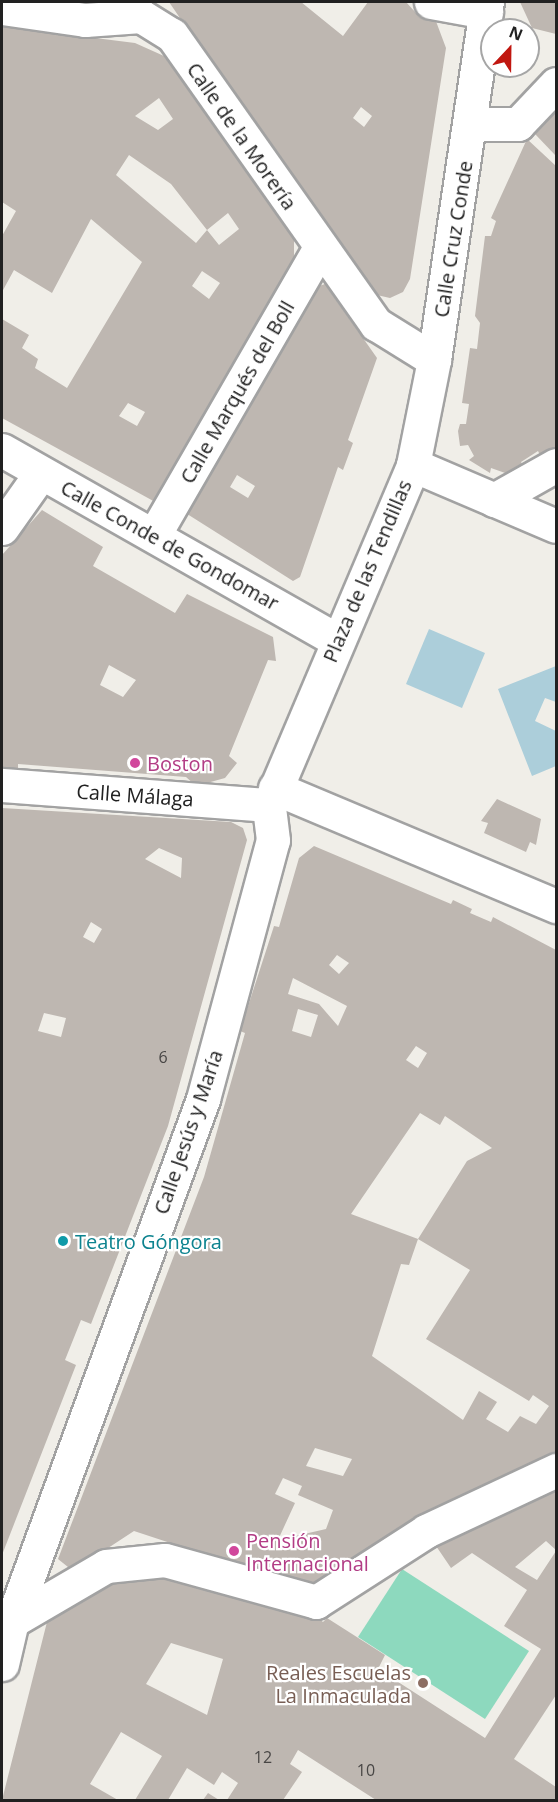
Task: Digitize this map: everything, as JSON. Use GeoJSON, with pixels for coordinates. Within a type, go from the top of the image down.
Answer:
{"type":"FeatureCollection","features":[{"type":"Feature","properties":{"kind":"street","name":"Calle Cruz Conde"},"geometry":{"type":"LineString","coordinates":[[413,465],[435,360],[487,7],[431,2]]}},
{"type":"Feature","properties":{"kind":"street","name":"Calle de la Morería"},"geometry":{"type":"LineString","coordinates":[[2,8],[85,20],[145,9],[172,35],[320,248],[376,324],[435,360]]}},
{"type":"Feature","properties":{"kind":"street"},"geometry":{"type":"LineString","coordinates":[[471,124],[518,124],[556,84]]}},
{"type":"Feature","properties":{"kind":"street","name":"Calle Marqués del Boll"},"geometry":{"type":"LineString","coordinates":[[154,535],[320,248]]}},
{"type":"Feature","properties":{"kind":"street","name":"Calle Conde de Gondomar"},"geometry":{"type":"LineString","coordinates":[[2,450],[338,640]]}},
{"type":"Feature","properties":{"kind":"street","name":"Plaza de las Tendillas"},"geometry":{"type":"LineString","coordinates":[[273,840],[272,796],[413,465],[556,526]]}},
{"type":"Feature","properties":{"kind":"street"},"geometry":{"type":"LineString","coordinates":[[494,500],[556,465]]}},
{"type":"Feature","properties":{"kind":"street"},"geometry":{"type":"LineString","coordinates":[[2,528],[41,473]]}},
{"type":"Feature","properties":{"kind":"street","name":"Calle Málaga"},"geometry":{"type":"LineString","coordinates":[[2,785],[272,796]]}},
{"type":"Feature","properties":{"kind":"street"},"geometry":{"type":"LineString","coordinates":[[272,796],[556,906]]}},
{"type":"Feature","properties":{"kind":"street","name":"Calle Jesús y María"},"geometry":{"type":"LineString","coordinates":[[2,1664],[7,1618],[203,1099],[273,840]]}},
{"type":"Feature","properties":{"kind":"street"},"geometry":{"type":"LineString","coordinates":[[7,1618],[106,1566],[165,1560],[316,1602],[426,1531],[556,1470]]}},
{"type":"Feature","properties":{"kind":"green space"},"geometry":{"type":"Polygon","coordinates":[[[402,1569],[529,1651],[485,1719],[358,1637],[402,1569]]]}},
{"type":"Feature","properties":{"kind":"water"},"geometry":{"type":"Polygon","coordinates":[[[429,629],[485,653],[462,708],[406,684],[429,629]]]}},
{"type":"Feature","properties":{"kind":"water"},"geometry":{"type":"Polygon","coordinates":[[[556,666],[556,702],[545,698],[535,721],[556,731],[556,766],[532,776],[498,689],[556,666]]]}},
{"type":"Feature","properties":{"kind":"building"},"geometry":{"type":"Polygon","coordinates":[[[169,2],[301,2],[343,36],[368,2],[406,2],[416,13],[422,6],[434,16],[446,48],[410,279],[403,292],[390,298],[368,293],[169,2]],[[361,107],[353,118],[364,127],[372,116],[361,107]]]}},
{"type":"Feature","properties":{"kind":"building"},"geometry":{"type":"Polygon","coordinates":[[[520,2],[556,2],[556,34],[540,30],[540,18],[527,18],[520,2]]]}},
{"type":"Feature","properties":{"kind":"building"},"geometry":{"type":"Polygon","coordinates":[[[2,20],[17,23],[16,28],[135,43],[164,56],[294,233],[294,269],[157,503],[2,418],[2,319],[29,335],[22,348],[38,359],[35,368],[67,388],[142,262],[91,219],[52,293],[14,270],[2,292],[2,236],[16,211],[2,202],[2,20]],[[159,98],[135,116],[158,130],[173,119],[159,98]],[[129,155],[116,175],[196,243],[207,230],[171,184],[129,155]],[[228,213],[207,230],[219,245],[239,229],[228,213]],[[202,271],[192,286],[209,299],[220,283],[202,271]],[[128,403],[119,416],[137,426],[145,412],[128,403]]]}},
{"type":"Feature","properties":{"kind":"building"},"geometry":{"type":"Polygon","coordinates":[[[556,108],[556,156],[535,134],[556,108]]]}},
{"type":"Feature","properties":{"kind":"building"},"geometry":{"type":"Polygon","coordinates":[[[527,139],[556,166],[556,447],[541,457],[538,451],[521,462],[524,467],[508,474],[491,468],[490,473],[469,460],[474,456],[468,445],[460,446],[458,431],[460,424],[466,424],[469,404],[462,403],[470,348],[477,349],[480,323],[475,316],[485,236],[491,236],[496,221],[491,218],[527,139]]]}},
{"type":"Feature","properties":{"kind":"building"},"geometry":{"type":"Polygon","coordinates":[[[325,284],[377,358],[348,440],[353,443],[343,470],[338,467],[300,577],[293,581],[184,512],[304,291],[325,284]],[[237,475],[230,487],[248,498],[255,486],[237,475]]]}},
{"type":"Feature","properties":{"kind":"building"},"geometry":{"type":"Polygon","coordinates":[[[42,510],[103,547],[93,566],[175,613],[187,594],[273,637],[276,661],[268,660],[229,756],[237,763],[225,778],[196,786],[186,777],[18,764],[18,771],[2,769],[2,555],[42,510]],[[109,665],[100,685],[123,697],[136,680],[109,665]]]}},
{"type":"Feature","properties":{"kind":"building"},"geometry":{"type":"Polygon","coordinates":[[[497,799],[541,819],[536,845],[530,842],[526,852],[484,833],[488,823],[481,821],[497,799]]]}},
{"type":"Feature","properties":{"kind":"building"},"geometry":{"type":"Polygon","coordinates":[[[2,808],[231,822],[243,828],[247,840],[168,1126],[91,1324],[81,1320],[65,1360],[76,1365],[2,1555],[2,808]],[[159,848],[145,859],[181,878],[182,858],[159,848]],[[91,922],[83,937],[94,943],[102,929],[91,922]],[[44,1013],[38,1031],[61,1037],[66,1018],[44,1013]]]}},
{"type":"Feature","properties":{"kind":"building"},"geometry":{"type":"Polygon","coordinates":[[[314,846],[451,904],[453,900],[472,909],[470,913],[491,922],[493,917],[556,950],[556,1462],[364,1553],[307,1588],[134,1531],[73,1571],[58,1559],[204,1177],[245,1033],[240,1031],[274,926],[279,927],[299,858],[314,846]],[[337,955],[329,965],[339,974],[349,963],[337,955]],[[293,978],[288,994],[319,1004],[338,1026],[347,1006],[293,978]],[[298,1009],[292,1031],[311,1037],[318,1015],[298,1009]],[[416,1046],[406,1060],[418,1068],[427,1053],[416,1046]],[[420,1113],[351,1214],[418,1239],[467,1161],[492,1148],[445,1116],[440,1125],[420,1113]],[[418,1239],[409,1265],[401,1264],[372,1356],[463,1420],[479,1391],[497,1402],[486,1419],[508,1432],[520,1416],[536,1424],[549,1406],[533,1395],[529,1401],[426,1339],[470,1270],[418,1239]],[[315,1448],[306,1466],[343,1476],[352,1459],[315,1448]],[[283,1478],[275,1494],[295,1503],[278,1540],[326,1529],[333,1510],[298,1495],[302,1486],[283,1478]]]}},
{"type":"Feature","properties":{"kind":"building"},"geometry":{"type":"Polygon","coordinates":[[[556,1474],[556,1550],[546,1541],[515,1567],[537,1580],[556,1551],[556,1695],[514,1759],[556,1787],[556,1800],[376,1800],[298,1750],[290,1764],[302,1772],[283,1800],[227,1800],[238,1783],[222,1772],[214,1785],[187,1768],[168,1800],[135,1800],[162,1756],[121,1732],[90,1784],[118,1800],[2,1800],[48,1618],[109,1577],[160,1573],[308,1610],[323,1622],[327,1618],[385,1655],[378,1669],[485,1738],[541,1649],[504,1626],[527,1590],[472,1553],[451,1568],[434,1543],[556,1474]],[[171,1643],[146,1684],[207,1715],[223,1659],[171,1643]]]}},
{"type":"Feature","properties":{"kind":"building"},"geometry":{"type":"Polygon","coordinates":[[[208,1793],[219,1800],[203,1800],[208,1793]]]}},
{"type":"Feature","properties":{"kind":"place","name":"Boston"},"geometry":{"type":"Point","coordinates":[135,763]}},
{"type":"Feature","properties":{"kind":"place","name":"Teatro Góngora"},"geometry":{"type":"Point","coordinates":[63,1241]}},
{"type":"Feature","properties":{"kind":"place","name":"Pensión Internacional"},"geometry":{"type":"Point","coordinates":[234,1551]}},
{"type":"Feature","properties":{"kind":"place","name":"Reales Escuelas La Inmaculada"},"geometry":{"type":"Point","coordinates":[423,1683]}}]}
